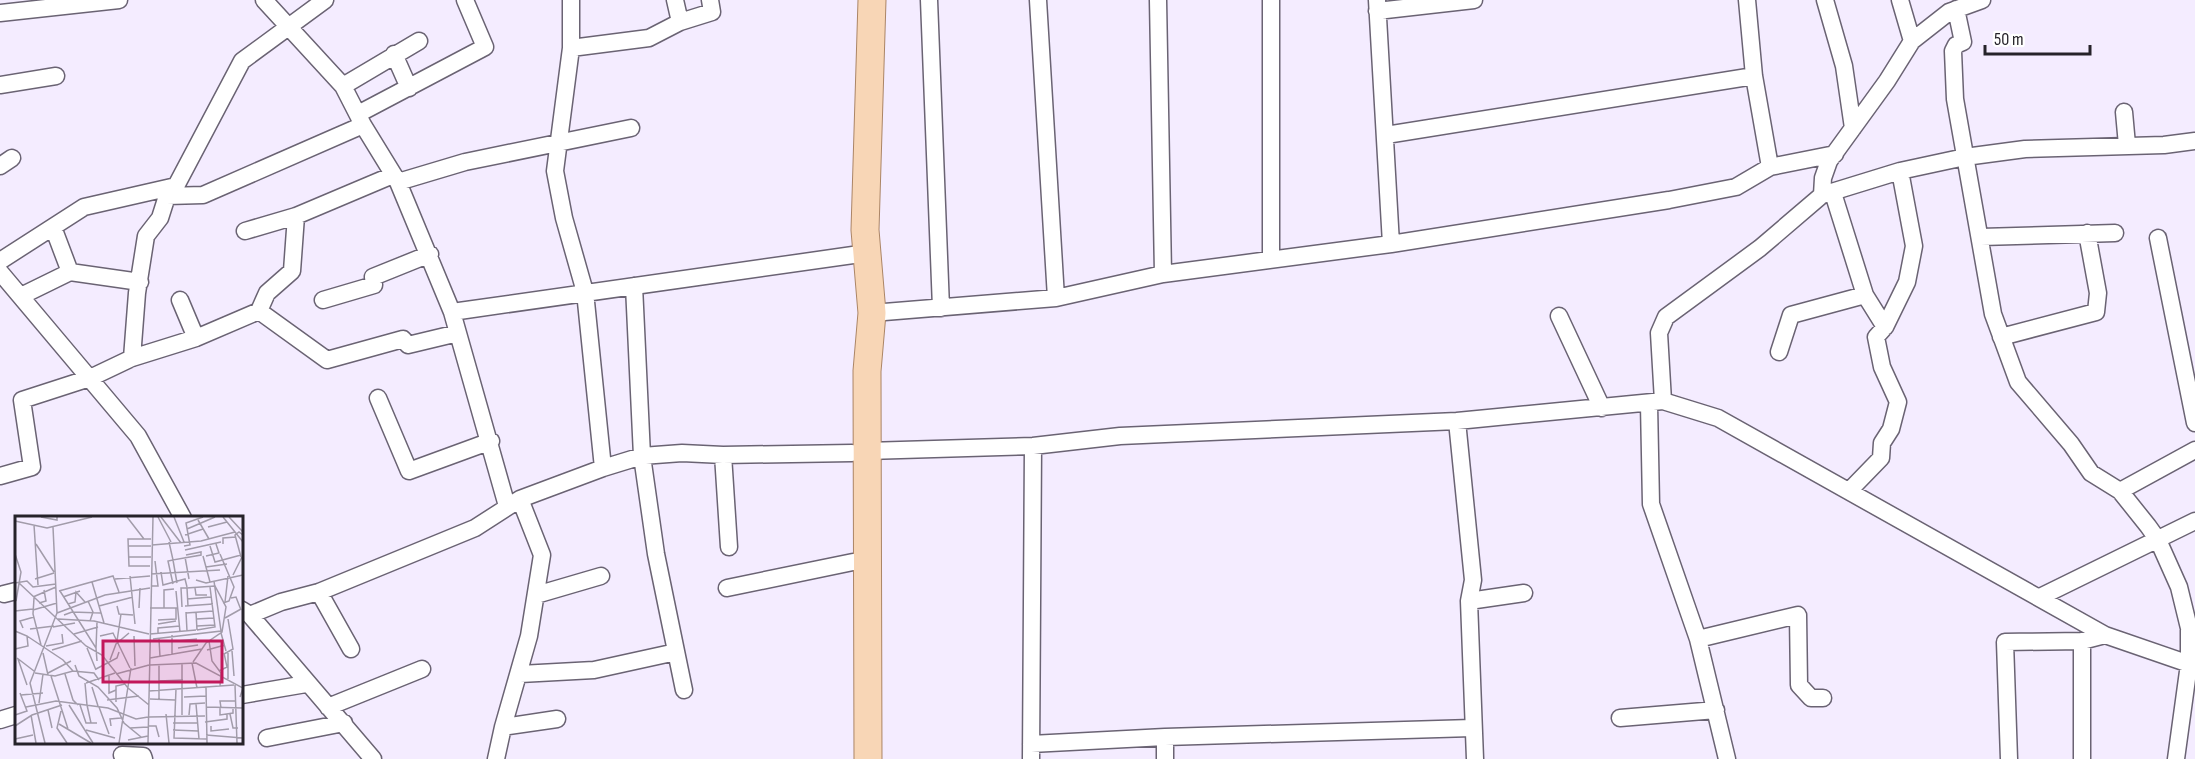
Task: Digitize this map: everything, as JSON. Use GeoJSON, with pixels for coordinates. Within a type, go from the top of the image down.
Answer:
{"type":"FeatureCollection","features":[{"type":"Feature","properties":{"kind":"main road"},"geometry":{"type":"LineString","coordinates":[[856,0],[853,255],[868,759]]}},
{"type":"Feature","properties":{"kind":"main road"},"geometry":{"type":"LineString","coordinates":[[856,759],[853,562],[872,313],[865,230],[872,0]]}},
{"type":"Feature","properties":{"kind":"street"},"geometry":{"type":"LineString","coordinates":[[0,13],[119,0]]}},
{"type":"Feature","properties":{"kind":"street"},"geometry":{"type":"LineString","coordinates":[[132,358],[146,236],[160,218],[171,191],[242,62],[325,0]]}},
{"type":"Feature","properties":{"kind":"street"},"geometry":{"type":"LineString","coordinates":[[0,261],[84,207],[171,191],[203,195],[360,120],[409,88],[485,47],[465,0]]}},
{"type":"Feature","properties":{"kind":"street"},"geometry":{"type":"LineString","coordinates":[[571,0],[571,48],[555,171],[564,218],[585,292],[603,468]]}},
{"type":"Feature","properties":{"kind":"street"},"geometry":{"type":"LineString","coordinates":[[675,0],[681,22]]}},
{"type":"Feature","properties":{"kind":"street"},"geometry":{"type":"LineString","coordinates":[[571,48],[649,38],[681,22],[712,12],[710,0]]}},
{"type":"Feature","properties":{"kind":"street"},"geometry":{"type":"LineString","coordinates":[[929,0],[941,308]]}},
{"type":"Feature","properties":{"kind":"street"},"geometry":{"type":"LineString","coordinates":[[1038,0],[1056,298]]}},
{"type":"Feature","properties":{"kind":"street"},"geometry":{"type":"LineString","coordinates":[[1158,0],[1163,274]]}},
{"type":"Feature","properties":{"kind":"street"},"geometry":{"type":"LineString","coordinates":[[1271,0],[1271,259]]}},
{"type":"Feature","properties":{"kind":"street"},"geometry":{"type":"LineString","coordinates":[[1391,244],[1377,5],[1474,0]]}},
{"type":"Feature","properties":{"kind":"street"},"geometry":{"type":"LineString","coordinates":[[1747,0],[1754,76],[1770,167]]}},
{"type":"Feature","properties":{"kind":"street"},"geometry":{"type":"LineString","coordinates":[[1825,0],[1844,66],[1853,128]]}},
{"type":"Feature","properties":{"kind":"street"},"geometry":{"type":"LineString","coordinates":[[1900,0],[1912,41]]}},
{"type":"Feature","properties":{"kind":"street"},"geometry":{"type":"LineString","coordinates":[[1886,327],[1865,295],[1822,177],[1835,154],[1912,41],[1924,28],[1956,9],[1982,0]]}},
{"type":"Feature","properties":{"kind":"street"},"geometry":{"type":"LineString","coordinates":[[266,1],[286,27],[343,86],[360,120],[396,178],[430,254],[452,312],[490,441],[513,503],[542,555],[520,674],[503,727],[496,759]]}},
{"type":"Feature","properties":{"kind":"street"},"geometry":{"type":"LineString","coordinates":[[1956,9],[1963,42],[1956,45],[1953,51],[1954,99],[1981,237],[1993,314],[2001,338],[2018,382],[2072,444],[2091,473],[2120,491],[2158,540],[2179,587],[2189,628],[2192,665],[2176,759]]}},
{"type":"Feature","properties":{"kind":"street"},"geometry":{"type":"LineString","coordinates":[[343,86],[419,41]]}},
{"type":"Feature","properties":{"kind":"street"},"geometry":{"type":"LineString","coordinates":[[394,54],[409,88]]}},
{"type":"Feature","properties":{"kind":"street"},"geometry":{"type":"LineString","coordinates":[[0,86],[57,76]]}},
{"type":"Feature","properties":{"kind":"street"},"geometry":{"type":"LineString","coordinates":[[1386,135],[1754,76]]}},
{"type":"Feature","properties":{"kind":"street"},"geometry":{"type":"LineString","coordinates":[[2124,112],[2127,145]]}},
{"type":"Feature","properties":{"kind":"street"},"geometry":{"type":"LineString","coordinates":[[245,231],[296,216],[396,178],[559,141],[631,128]]}},
{"type":"Feature","properties":{"kind":"street"},"geometry":{"type":"LineString","coordinates":[[1727,759],[1698,639],[1651,504],[1659,333],[1666,317],[1760,248],[1828,194],[1900,171],[1965,157],[2025,149],[2164,145],[2195,141]]}},
{"type":"Feature","properties":{"kind":"street"},"geometry":{"type":"LineString","coordinates":[[872,313],[1056,298],[1163,274],[1391,244],[1714,191],[1736,187],[1770,167],[1835,154]]}},
{"type":"Feature","properties":{"kind":"street"},"geometry":{"type":"LineString","coordinates":[[1849,491],[1881,458],[1882,443],[1891,429],[1898,402],[1882,368],[1876,337],[1886,327],[1907,282],[1914,246],[1900,171]]}},
{"type":"Feature","properties":{"kind":"street"},"geometry":{"type":"LineString","coordinates":[[0,476],[32,467],[22,400],[90,378],[132,358],[196,338],[259,311],[267,293],[292,271],[296,216]]}},
{"type":"Feature","properties":{"kind":"street"},"geometry":{"type":"LineString","coordinates":[[53,227],[70,272]]}},
{"type":"Feature","properties":{"kind":"street"},"geometry":{"type":"LineString","coordinates":[[2001,338],[2096,312],[2098,293],[2087,233]]}},
{"type":"Feature","properties":{"kind":"street"},"geometry":{"type":"LineString","coordinates":[[1981,237],[2115,233]]}},
{"type":"Feature","properties":{"kind":"street"},"geometry":{"type":"LineString","coordinates":[[2158,238],[2195,423]]}},
{"type":"Feature","properties":{"kind":"street"},"geometry":{"type":"LineString","coordinates":[[323,300],[374,285],[373,277],[430,254]]}},
{"type":"Feature","properties":{"kind":"street"},"geometry":{"type":"LineString","coordinates":[[452,312],[853,255]]}},
{"type":"Feature","properties":{"kind":"street"},"geometry":{"type":"LineString","coordinates":[[0,272],[138,436],[182,516]]}},
{"type":"Feature","properties":{"kind":"street"},"geometry":{"type":"LineString","coordinates":[[21,296],[70,272],[140,282]]}},
{"type":"Feature","properties":{"kind":"street"},"geometry":{"type":"LineString","coordinates":[[634,286],[642,456],[656,554],[684,690]]}},
{"type":"Feature","properties":{"kind":"street"},"geometry":{"type":"LineString","coordinates":[[1779,352],[1791,315],[1865,295]]}},
{"type":"Feature","properties":{"kind":"street"},"geometry":{"type":"LineString","coordinates":[[180,300],[196,338]]}},
{"type":"Feature","properties":{"kind":"street"},"geometry":{"type":"LineString","coordinates":[[259,311],[327,360],[403,339],[408,345],[458,333]]}},
{"type":"Feature","properties":{"kind":"street"},"geometry":{"type":"LineString","coordinates":[[1559,316],[1602,408]]}},
{"type":"Feature","properties":{"kind":"street"},"geometry":{"type":"LineString","coordinates":[[378,398],[409,471],[490,441]]}},
{"type":"Feature","properties":{"kind":"street"},"geometry":{"type":"LineString","coordinates":[[373,759],[246,613],[319,592],[475,528],[513,503],[603,468],[642,456],[682,453],[723,455],[1033,446],[1120,436],[1457,422],[1656,403],[1718,418],[2105,635],[2192,665]]}},
{"type":"Feature","properties":{"kind":"street"},"geometry":{"type":"LineString","coordinates":[[1457,422],[1473,580],[1469,601],[1472,728],[1475,759]]}},
{"type":"Feature","properties":{"kind":"street"},"geometry":{"type":"LineString","coordinates":[[1033,446],[1031,752],[1164,737],[1472,728]]}},
{"type":"Feature","properties":{"kind":"street"},"geometry":{"type":"LineString","coordinates":[[2120,491],[2195,450]]}},
{"type":"Feature","properties":{"kind":"street"},"geometry":{"type":"LineString","coordinates":[[723,455],[729,547]]}},
{"type":"Feature","properties":{"kind":"street"},"geometry":{"type":"LineString","coordinates":[[2040,597],[2195,521]]}},
{"type":"Feature","properties":{"kind":"street"},"geometry":{"type":"LineString","coordinates":[[728,588],[853,562]]}},
{"type":"Feature","properties":{"kind":"street"},"geometry":{"type":"LineString","coordinates":[[536,595],[601,576]]}},
{"type":"Feature","properties":{"kind":"street"},"geometry":{"type":"LineString","coordinates":[[319,592],[351,649]]}},
{"type":"Feature","properties":{"kind":"street"},"geometry":{"type":"LineString","coordinates":[[1469,601],[1524,593]]}},
{"type":"Feature","properties":{"kind":"street"},"geometry":{"type":"LineString","coordinates":[[1698,639],[1798,615],[1799,685],[1811,698],[1823,698]]}},
{"type":"Feature","properties":{"kind":"street"},"geometry":{"type":"LineString","coordinates":[[2009,759],[2005,642],[2082,641],[2105,635]]}},
{"type":"Feature","properties":{"kind":"street"},"geometry":{"type":"LineString","coordinates":[[2082,641],[2082,759]]}},
{"type":"Feature","properties":{"kind":"street"},"geometry":{"type":"LineString","coordinates":[[520,674],[594,670],[676,652]]}},
{"type":"Feature","properties":{"kind":"street"},"geometry":{"type":"LineString","coordinates":[[328,706],[422,669]]}},
{"type":"Feature","properties":{"kind":"street"},"geometry":{"type":"LineString","coordinates":[[243,695],[306,684]]}},
{"type":"Feature","properties":{"kind":"street"},"geometry":{"type":"LineString","coordinates":[[1620,718],[1716,710]]}},
{"type":"Feature","properties":{"kind":"street"},"geometry":{"type":"LineString","coordinates":[[0,720],[15,715]]}},
{"type":"Feature","properties":{"kind":"street"},"geometry":{"type":"LineString","coordinates":[[503,727],[557,719]]}},
{"type":"Feature","properties":{"kind":"street"},"geometry":{"type":"LineString","coordinates":[[267,738],[344,723]]}},
{"type":"Feature","properties":{"kind":"street"},"geometry":{"type":"LineString","coordinates":[[1164,737],[1165,759]]}},
{"type":"Feature","properties":{"kind":"street"},"geometry":{"type":"LineString","coordinates":[[122,752],[143,756],[144,759]]}}]}
